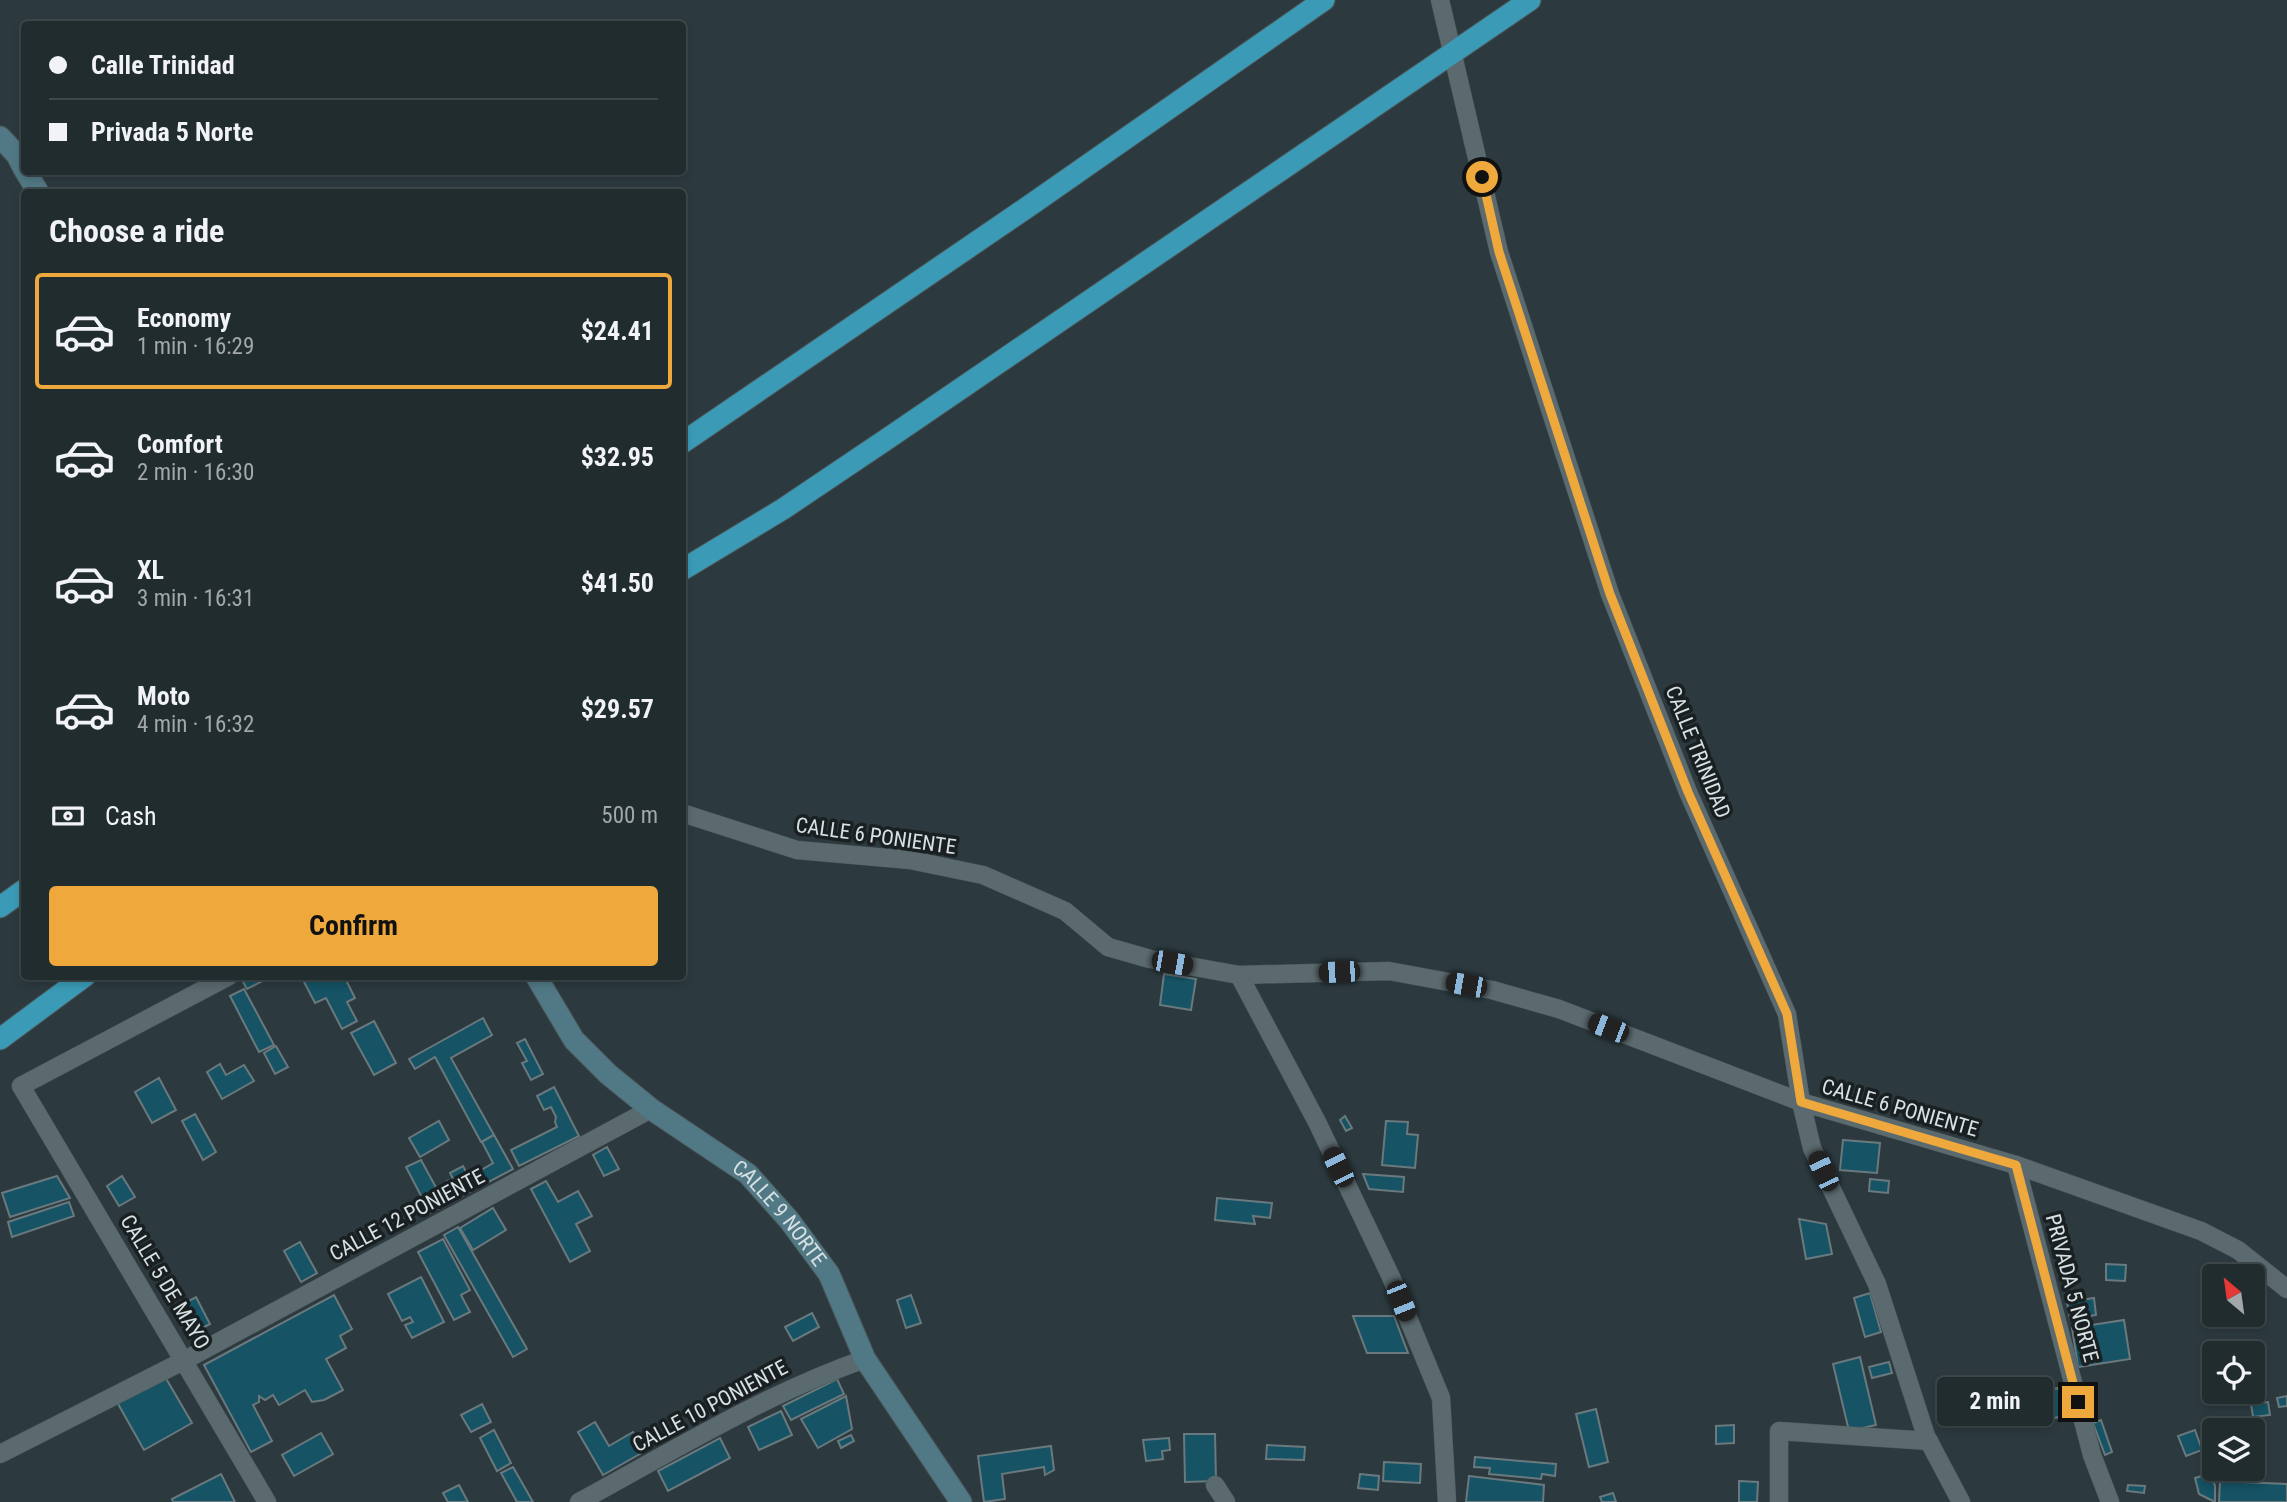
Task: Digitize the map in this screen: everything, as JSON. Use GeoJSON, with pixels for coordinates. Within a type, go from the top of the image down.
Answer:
{"type":"FeatureCollection","features":[{"type":"Feature","properties":{"kind":"highway"},"geometry":{"type":"LineString","coordinates":[[686,440],[1021,212],[1324,0]]}},
{"type":"Feature","properties":{"kind":"highway"},"geometry":{"type":"LineString","coordinates":[[686,568],[783,509],[1530,0]]}},
{"type":"Feature","properties":{"kind":"highway"},"geometry":{"type":"LineString","coordinates":[[0,907],[21,892]]}},
{"type":"Feature","properties":{"kind":"highway"},"geometry":{"type":"LineString","coordinates":[[0,1039],[80,980]]}},
{"type":"Feature","properties":{"kind":"street","name":"CALLE TRINIDAD"},"geometry":{"type":"LineString","coordinates":[[1440,0],[1499,252],[1606,581],[1688,792],[1787,1014],[1801,1102],[1812,1148],[1877,1284],[1929,1441],[1961,1502]]}},
{"type":"Feature","properties":{"kind":"street"},"geometry":{"type":"LineString","coordinates":[[0,137],[21,162]]}},
{"type":"Feature","properties":{"kind":"street","name":"CALLE 6 PONIENTE"},"geometry":{"type":"LineString","coordinates":[[686,814],[797,850],[910,860],[983,874],[1065,911],[1108,947],[1150,959],[1239,975],[1390,971],[1492,990],[1559,1009],[1801,1102],[2016,1165],[2201,1231],[2238,1250],[2287,1289]]}},
{"type":"Feature","properties":{"kind":"street"},"geometry":{"type":"LineString","coordinates":[[1239,975],[1317,1122],[1391,1277],[1441,1398],[1447,1502]]}},
{"type":"Feature","properties":{"kind":"street","name":"CALLE 5 DE MAYO"},"geometry":{"type":"LineString","coordinates":[[221,980],[22,1086],[267,1502]]}},
{"type":"Feature","properties":{"kind":"street","name":"CALLE 9 NORTE"},"geometry":{"type":"LineString","coordinates":[[538,980],[574,1040],[608,1074],[651,1109],[748,1174],[789,1220],[829,1274],[866,1359],[961,1502]]}},
{"type":"Feature","properties":{"kind":"street","name":"CALLE 12 PONIENTE"},"geometry":{"type":"LineString","coordinates":[[0,1454],[185,1360],[651,1109]]}},
{"type":"Feature","properties":{"kind":"street","name":"PRIVADA 5 NORTE"},"geometry":{"type":"LineString","coordinates":[[2016,1165],[2092,1455],[2110,1502]]}},
{"type":"Feature","properties":{"kind":"street","name":"CALLE 10 PONIENTE"},"geometry":{"type":"LineString","coordinates":[[579,1502],[753,1407],[825,1373],[866,1359]]}},
{"type":"Feature","properties":{"kind":"street"},"geometry":{"type":"LineString","coordinates":[[1779,1502],[1779,1431],[1929,1441]]}},
{"type":"Feature","properties":{"kind":"street"},"geometry":{"type":"LineString","coordinates":[[1215,1485],[1226,1502]]}},
{"type":"Feature","properties":{"kind":"building"},"geometry":{"type":"Polygon","coordinates":[[[1164,974],[1196,979],[1191,1010],[1160,1005],[1164,974]]]}},
{"type":"Feature","properties":{"kind":"building"},"geometry":{"type":"Polygon","coordinates":[[[242,980],[264,980],[247,989],[242,980]]]}},
{"type":"Feature","properties":{"kind":"building"},"geometry":{"type":"Polygon","coordinates":[[[303,980],[346,980],[355,998],[347,1002],[357,1021],[342,1029],[326,998],[315,1003],[303,980]]]}},
{"type":"Feature","properties":{"kind":"building"},"geometry":{"type":"Polygon","coordinates":[[[244,989],[274,1045],[259,1052],[230,996],[244,989]]]}},
{"type":"Feature","properties":{"kind":"building"},"geometry":{"type":"Polygon","coordinates":[[[483,1018],[492,1035],[451,1058],[494,1135],[481,1142],[435,1057],[415,1069],[409,1059],[483,1018]]]}},
{"type":"Feature","properties":{"kind":"building"},"geometry":{"type":"Polygon","coordinates":[[[374,1021],[396,1063],[374,1075],[351,1033],[374,1021]]]}},
{"type":"Feature","properties":{"kind":"building"},"geometry":{"type":"Polygon","coordinates":[[[525,1039],[543,1074],[531,1080],[522,1063],[527,1061],[517,1043],[525,1039]]]}},
{"type":"Feature","properties":{"kind":"building"},"geometry":{"type":"Polygon","coordinates":[[[276,1046],[288,1067],[275,1074],[264,1053],[276,1046]]]}},
{"type":"Feature","properties":{"kind":"building"},"geometry":{"type":"Polygon","coordinates":[[[220,1064],[226,1075],[244,1065],[254,1081],[222,1099],[207,1072],[220,1064]]]}},
{"type":"Feature","properties":{"kind":"building"},"geometry":{"type":"Polygon","coordinates":[[[159,1078],[176,1110],[152,1123],[135,1092],[159,1078]]]}},
{"type":"Feature","properties":{"kind":"building"},"geometry":{"type":"Polygon","coordinates":[[[554,1087],[579,1136],[519,1166],[511,1150],[557,1127],[551,1107],[544,1110],[537,1096],[554,1087]]]}},
{"type":"Feature","properties":{"kind":"building"},"geometry":{"type":"Polygon","coordinates":[[[195,1114],[216,1152],[203,1160],[182,1121],[195,1114]]]}},
{"type":"Feature","properties":{"kind":"building"},"geometry":{"type":"Polygon","coordinates":[[[1345,1116],[1352,1128],[1346,1131],[1340,1120],[1345,1116]]]}},
{"type":"Feature","properties":{"kind":"building"},"geometry":{"type":"Polygon","coordinates":[[[439,1121],[449,1140],[420,1157],[409,1138],[439,1121]]]}},
{"type":"Feature","properties":{"kind":"building"},"geometry":{"type":"Polygon","coordinates":[[[1386,1121],[1408,1122],[1407,1134],[1418,1135],[1415,1168],[1382,1165],[1386,1121]]]}},
{"type":"Feature","properties":{"kind":"building"},"geometry":{"type":"Polygon","coordinates":[[[494,1135],[513,1169],[483,1185],[476,1173],[493,1163],[482,1142],[494,1135]]]}},
{"type":"Feature","properties":{"kind":"building"},"geometry":{"type":"Polygon","coordinates":[[[1843,1140],[1880,1143],[1877,1173],[1840,1170],[1843,1140]]]}},
{"type":"Feature","properties":{"kind":"building"},"geometry":{"type":"Polygon","coordinates":[[[607,1147],[619,1169],[604,1176],[593,1155],[607,1147]]]}},
{"type":"Feature","properties":{"kind":"building"},"geometry":{"type":"Polygon","coordinates":[[[421,1160],[439,1193],[450,1187],[447,1181],[453,1179],[450,1173],[463,1166],[475,1189],[430,1213],[406,1167],[421,1160]]]}},
{"type":"Feature","properties":{"kind":"building"},"geometry":{"type":"Polygon","coordinates":[[[1363,1174],[1404,1177],[1403,1192],[1369,1189],[1363,1174]]]}},
{"type":"Feature","properties":{"kind":"building"},"geometry":{"type":"Polygon","coordinates":[[[57,1176],[70,1198],[10,1217],[2,1193],[57,1176]]]}},
{"type":"Feature","properties":{"kind":"building"},"geometry":{"type":"Polygon","coordinates":[[[122,1176],[135,1197],[119,1206],[107,1186],[122,1176]]]}},
{"type":"Feature","properties":{"kind":"building"},"geometry":{"type":"Polygon","coordinates":[[[1870,1179],[1889,1181],[1888,1193],[1869,1191],[1870,1179]]]}},
{"type":"Feature","properties":{"kind":"building"},"geometry":{"type":"Polygon","coordinates":[[[546,1181],[558,1202],[578,1191],[592,1216],[576,1224],[590,1251],[570,1262],[531,1189],[546,1181]]]}},
{"type":"Feature","properties":{"kind":"building"},"geometry":{"type":"Polygon","coordinates":[[[1217,1198],[1272,1203],[1270,1218],[1253,1216],[1255,1224],[1215,1220],[1217,1198]]]}},
{"type":"Feature","properties":{"kind":"building"},"geometry":{"type":"Polygon","coordinates":[[[69,1202],[74,1216],[12,1237],[8,1222],[69,1202]]]}},
{"type":"Feature","properties":{"kind":"building"},"geometry":{"type":"Polygon","coordinates":[[[493,1208],[506,1230],[473,1250],[460,1228],[493,1208]]]}},
{"type":"Feature","properties":{"kind":"building"},"geometry":{"type":"Polygon","coordinates":[[[1799,1219],[1826,1224],[1832,1254],[1806,1259],[1799,1219]]]}},
{"type":"Feature","properties":{"kind":"building"},"geometry":{"type":"Polygon","coordinates":[[[458,1227],[527,1349],[513,1357],[444,1235],[458,1227]]]}},
{"type":"Feature","properties":{"kind":"building"},"geometry":{"type":"Polygon","coordinates":[[[443,1239],[470,1290],[461,1295],[470,1312],[454,1320],[418,1252],[443,1239]]]}},
{"type":"Feature","properties":{"kind":"building"},"geometry":{"type":"Polygon","coordinates":[[[300,1242],[317,1273],[301,1282],[284,1251],[300,1242]]]}},
{"type":"Feature","properties":{"kind":"building"},"geometry":{"type":"Polygon","coordinates":[[[2106,1264],[2126,1265],[2125,1281],[2106,1280],[2106,1264]]]}},
{"type":"Feature","properties":{"kind":"building"},"geometry":{"type":"Polygon","coordinates":[[[421,1277],[444,1322],[412,1338],[405,1325],[413,1322],[410,1317],[402,1321],[388,1294],[421,1277]]]}},
{"type":"Feature","properties":{"kind":"building"},"geometry":{"type":"Polygon","coordinates":[[[1870,1293],[1881,1332],[1865,1337],[1854,1298],[1870,1293]]]}},
{"type":"Feature","properties":{"kind":"building"},"geometry":{"type":"Polygon","coordinates":[[[334,1295],[352,1329],[340,1336],[346,1348],[326,1359],[343,1390],[324,1400],[312,1402],[305,1390],[279,1405],[273,1395],[265,1400],[259,1396],[259,1402],[253,1405],[272,1441],[251,1452],[204,1365],[334,1295]]]}},
{"type":"Feature","properties":{"kind":"building"},"geometry":{"type":"Polygon","coordinates":[[[911,1295],[921,1323],[906,1328],[897,1300],[911,1295]]]}},
{"type":"Feature","properties":{"kind":"building"},"geometry":{"type":"Polygon","coordinates":[[[196,1297],[210,1324],[190,1335],[176,1308],[196,1297]]]}},
{"type":"Feature","properties":{"kind":"building"},"geometry":{"type":"Polygon","coordinates":[[[2094,1298],[2096,1315],[2070,1319],[2067,1302],[2094,1298]]]}},
{"type":"Feature","properties":{"kind":"building"},"geometry":{"type":"Polygon","coordinates":[[[812,1313],[819,1327],[793,1341],[785,1327],[812,1313]]]}},
{"type":"Feature","properties":{"kind":"building"},"geometry":{"type":"Polygon","coordinates":[[[1353,1316],[1394,1316],[1408,1353],[1367,1353],[1353,1316]]]}},
{"type":"Feature","properties":{"kind":"building"},"geometry":{"type":"Polygon","coordinates":[[[2124,1320],[2130,1359],[2078,1367],[2072,1328],[2124,1320]]]}},
{"type":"Feature","properties":{"kind":"building"},"geometry":{"type":"Polygon","coordinates":[[[1860,1357],[1876,1425],[1849,1431],[1833,1364],[1860,1357]]]}},
{"type":"Feature","properties":{"kind":"building"},"geometry":{"type":"Polygon","coordinates":[[[1889,1362],[1892,1373],[1872,1378],[1869,1367],[1889,1362]]]}},
{"type":"Feature","properties":{"kind":"building"},"geometry":{"type":"Polygon","coordinates":[[[164,1375],[192,1423],[144,1450],[117,1402],[164,1375]]]}},
{"type":"Feature","properties":{"kind":"building"},"geometry":{"type":"Polygon","coordinates":[[[837,1379],[844,1394],[791,1420],[783,1406],[837,1379]]]}},
{"type":"Feature","properties":{"kind":"building"},"geometry":{"type":"Polygon","coordinates":[[[2058,1388],[2066,1415],[2032,1424],[2025,1397],[2058,1388]]]}},
{"type":"Feature","properties":{"kind":"building"},"geometry":{"type":"Polygon","coordinates":[[[846,1396],[852,1429],[818,1448],[801,1419],[846,1396]]]}},
{"type":"Feature","properties":{"kind":"building"},"geometry":{"type":"Polygon","coordinates":[[[2287,1396],[2287,1406],[2279,1407],[2277,1398],[2287,1396]]]}},
{"type":"Feature","properties":{"kind":"building"},"geometry":{"type":"Polygon","coordinates":[[[2268,1402],[2270,1415],[2253,1417],[2251,1404],[2268,1402]]]}},
{"type":"Feature","properties":{"kind":"building"},"geometry":{"type":"Polygon","coordinates":[[[482,1404],[491,1422],[471,1432],[461,1415],[482,1404]]]}},
{"type":"Feature","properties":{"kind":"building"},"geometry":{"type":"Polygon","coordinates":[[[1596,1409],[1608,1462],[1589,1467],[1576,1414],[1596,1409]]]}},
{"type":"Feature","properties":{"kind":"building"},"geometry":{"type":"Polygon","coordinates":[[[781,1411],[792,1435],[759,1450],[748,1427],[781,1411]]]}},
{"type":"Feature","properties":{"kind":"building"},"geometry":{"type":"Polygon","coordinates":[[[2101,1420],[2112,1452],[2105,1455],[2093,1423],[2101,1420]]]}},
{"type":"Feature","properties":{"kind":"building"},"geometry":{"type":"Polygon","coordinates":[[[595,1422],[609,1446],[633,1432],[645,1451],[603,1475],[578,1432],[595,1422]]]}},
{"type":"Feature","properties":{"kind":"building"},"geometry":{"type":"Polygon","coordinates":[[[1734,1425],[1734,1443],[1716,1444],[1716,1426],[1734,1425]]]}},
{"type":"Feature","properties":{"kind":"building"},"geometry":{"type":"Polygon","coordinates":[[[494,1430],[511,1463],[497,1471],[480,1438],[494,1430]]]}},
{"type":"Feature","properties":{"kind":"building"},"geometry":{"type":"Polygon","coordinates":[[[2195,1430],[2202,1450],[2186,1456],[2178,1436],[2195,1430]]]}},
{"type":"Feature","properties":{"kind":"building"},"geometry":{"type":"Polygon","coordinates":[[[321,1433],[333,1454],[294,1476],[282,1455],[321,1433]]]}},
{"type":"Feature","properties":{"kind":"building"},"geometry":{"type":"Polygon","coordinates":[[[1184,1434],[1215,1434],[1216,1481],[1185,1482],[1184,1434]]]}},
{"type":"Feature","properties":{"kind":"building"},"geometry":{"type":"Polygon","coordinates":[[[851,1435],[854,1441],[841,1448],[838,1441],[851,1435]]]}},
{"type":"Feature","properties":{"kind":"building"},"geometry":{"type":"Polygon","coordinates":[[[720,1438],[730,1458],[668,1491],[658,1471],[720,1438]]]}},
{"type":"Feature","properties":{"kind":"building"},"geometry":{"type":"Polygon","coordinates":[[[1169,1438],[1170,1450],[1162,1451],[1163,1459],[1146,1461],[1143,1440],[1169,1438]]]}},
{"type":"Feature","properties":{"kind":"building"},"geometry":{"type":"Polygon","coordinates":[[[1267,1445],[1305,1447],[1304,1460],[1266,1459],[1267,1445]]]}},
{"type":"Feature","properties":{"kind":"building"},"geometry":{"type":"Polygon","coordinates":[[[1051,1446],[1054,1470],[1045,1475],[1044,1467],[1002,1474],[1005,1499],[984,1502],[978,1456],[1051,1446]]]}},
{"type":"Feature","properties":{"kind":"building"},"geometry":{"type":"Polygon","coordinates":[[[1475,1457],[1556,1464],[1555,1476],[1542,1474],[1541,1479],[1489,1474],[1490,1468],[1474,1467],[1475,1457]]]}},
{"type":"Feature","properties":{"kind":"building"},"geometry":{"type":"Polygon","coordinates":[[[1384,1462],[1421,1464],[1420,1483],[1383,1481],[1384,1462]]]}},
{"type":"Feature","properties":{"kind":"building"},"geometry":{"type":"Polygon","coordinates":[[[513,1467],[533,1502],[517,1502],[501,1473],[513,1467]]]}},
{"type":"Feature","properties":{"kind":"building"},"geometry":{"type":"Polygon","coordinates":[[[221,1474],[235,1502],[173,1502],[172,1499],[221,1474]]]}},
{"type":"Feature","properties":{"kind":"building"},"geometry":{"type":"Polygon","coordinates":[[[1360,1474],[1379,1476],[1378,1490],[1358,1488],[1360,1474]]]}},
{"type":"Feature","properties":{"kind":"building"},"geometry":{"type":"Polygon","coordinates":[[[1469,1476],[1544,1485],[1543,1502],[1466,1502],[1469,1476]]]}},
{"type":"Feature","properties":{"kind":"building"},"geometry":{"type":"Polygon","coordinates":[[[2202,1476],[2202,1481],[2213,1481],[2215,1502],[2199,1494],[2195,1478],[2202,1476]]]}},
{"type":"Feature","properties":{"kind":"building"},"geometry":{"type":"Polygon","coordinates":[[[1739,1481],[1758,1482],[1757,1502],[1739,1502],[1739,1481]]]}},
{"type":"Feature","properties":{"kind":"building"},"geometry":{"type":"Polygon","coordinates":[[[2220,1481],[2287,1484],[2287,1502],[2219,1502],[2220,1481]]]}},
{"type":"Feature","properties":{"kind":"building"},"geometry":{"type":"Polygon","coordinates":[[[459,1485],[468,1502],[448,1502],[443,1493],[459,1485]]]}},
{"type":"Feature","properties":{"kind":"building"},"geometry":{"type":"Polygon","coordinates":[[[2128,1485],[2145,1486],[2144,1493],[2127,1491],[2128,1485]]]}},
{"type":"Feature","properties":{"kind":"building"},"geometry":{"type":"Polygon","coordinates":[[[1613,1493],[1616,1502],[1602,1502],[1600,1497],[1613,1493]]]}},
{"type":"Feature","properties":{"kind":"route"},"geometry":{"type":"LineString","coordinates":[[1482,177],[1499,252],[1610,594],[1688,792],[1787,1014],[1801,1102],[2016,1165],[2078,1402]]}}]}
